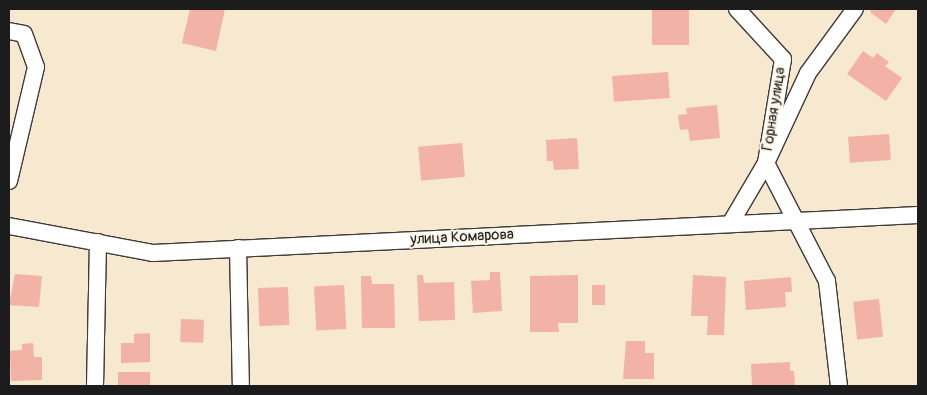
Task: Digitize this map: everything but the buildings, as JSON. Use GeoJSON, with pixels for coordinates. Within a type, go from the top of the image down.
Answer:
{"type":"FeatureCollection","features":[{"type":"Feature","properties":{"kind":"street","name":"Горная улица"},"geometry":{"type":"LineString","coordinates":[[737,9],[783,59],[766,163],[827,281],[839,386]]}},
{"type":"Feature","properties":{"kind":"street"},"geometry":{"type":"LineString","coordinates":[[730,224],[766,163],[808,73],[855,9]]}},
{"type":"Feature","properties":{"kind":"street"},"geometry":{"type":"LineString","coordinates":[[9,31],[24,34],[36,67],[9,181]]}},
{"type":"Feature","properties":{"kind":"street","name":"улица Комарова"},"geometry":{"type":"LineString","coordinates":[[9,226],[153,253],[918,215]]}},
{"type":"Feature","properties":{"kind":"street"},"geometry":{"type":"LineString","coordinates":[[95,386],[98,242]]}},
{"type":"Feature","properties":{"kind":"street"},"geometry":{"type":"LineString","coordinates":[[238,248],[241,386]]}}]}
